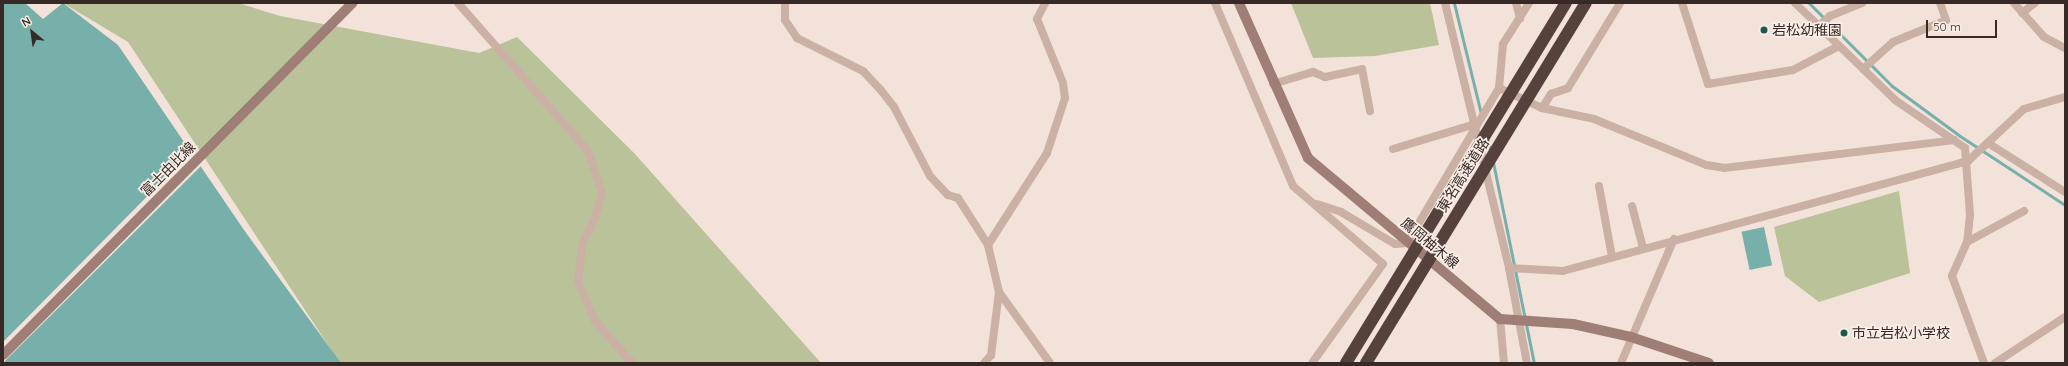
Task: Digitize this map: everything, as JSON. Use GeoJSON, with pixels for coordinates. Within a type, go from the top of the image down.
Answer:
{"type":"FeatureCollection","features":[{"type":"Feature","properties":{"kind":"highway","name":"東名高速道路"},"geometry":{"type":"LineString","coordinates":[[1346,363],[1566,3]]}},
{"type":"Feature","properties":{"kind":"highway","name":"東名高速道路"},"geometry":{"type":"LineString","coordinates":[[1366,363],[1586,3]]}},
{"type":"Feature","properties":{"kind":"main road","name":"富士由比線"},"geometry":{"type":"LineString","coordinates":[[3,355],[354,3]]}},
{"type":"Feature","properties":{"kind":"main road","name":"鷹岡柚木線"},"geometry":{"type":"LineString","coordinates":[[1239,3],[1308,158],[1407,243],[1500,319]]}},
{"type":"Feature","properties":{"kind":"main road"},"geometry":{"type":"LineString","coordinates":[[1500,319],[1517,318],[1574,324],[1631,337],[1705,362]]}},
{"type":"Feature","properties":{"kind":"street"},"geometry":{"type":"LineString","coordinates":[[458,3],[588,151],[602,192],[595,218],[582,245],[578,282],[595,321],[632,363]]}},
{"type":"Feature","properties":{"kind":"street"},"geometry":{"type":"LineString","coordinates":[[785,3],[786,20],[797,38],[863,71],[880,89],[894,107],[930,176],[948,195],[958,198],[988,245],[999,292],[991,355],[984,363]]}},
{"type":"Feature","properties":{"kind":"street"},"geometry":{"type":"LineString","coordinates":[[988,245],[1046,153],[1065,98],[1063,83],[1037,19],[1046,3]]}},
{"type":"Feature","properties":{"kind":"street"},"geometry":{"type":"LineString","coordinates":[[1215,3],[1284,168],[1293,186],[1382,264],[1312,363]]}},
{"type":"Feature","properties":{"kind":"street"},"geometry":{"type":"LineString","coordinates":[[1445,3],[1472,127],[1509,268],[1517,318],[1527,363]]}},
{"type":"Feature","properties":{"kind":"street"},"geometry":{"type":"LineString","coordinates":[[1516,3],[1520,18]]}},
{"type":"Feature","properties":{"kind":"street"},"geometry":{"type":"LineString","coordinates":[[1312,202],[1340,212],[1395,244],[1407,243],[1472,127],[1499,88],[1503,44],[1529,3]]}},
{"type":"Feature","properties":{"kind":"street"},"geometry":{"type":"LineString","coordinates":[[1542,108],[1550,94],[1568,88],[1620,3]]}},
{"type":"Feature","properties":{"kind":"street"},"geometry":{"type":"LineString","coordinates":[[1682,3],[1708,84],[1793,70],[1839,46]]}},
{"type":"Feature","properties":{"kind":"street"},"geometry":{"type":"LineString","coordinates":[[1795,3],[1895,100],[1966,148],[1968,161],[1967,242],[1952,276],[1984,363]]}},
{"type":"Feature","properties":{"kind":"street"},"geometry":{"type":"LineString","coordinates":[[1819,26],[1830,16],[1862,3]]}},
{"type":"Feature","properties":{"kind":"street"},"geometry":{"type":"LineString","coordinates":[[1864,69],[1906,34],[1946,20],[1940,3]]}},
{"type":"Feature","properties":{"kind":"street"},"geometry":{"type":"LineString","coordinates":[[2014,3],[2022,14],[2044,37],[2065,48]]}},
{"type":"Feature","properties":{"kind":"street"},"geometry":{"type":"LineString","coordinates":[[2022,14],[2035,3]]}},
{"type":"Feature","properties":{"kind":"street"},"geometry":{"type":"LineString","coordinates":[[1274,84],[1313,72],[1325,77],[1362,69],[1370,111]]}},
{"type":"Feature","properties":{"kind":"street"},"geometry":{"type":"LineString","coordinates":[[1499,88],[1542,108],[1594,119],[1706,165],[1724,168],[1954,140]]}},
{"type":"Feature","properties":{"kind":"street"},"geometry":{"type":"LineString","coordinates":[[1509,268],[1563,271],[1674,239],[1968,161],[2024,109],[2065,97]]}},
{"type":"Feature","properties":{"kind":"street"},"geometry":{"type":"LineString","coordinates":[[1393,149],[1472,127]]}},
{"type":"Feature","properties":{"kind":"street"},"geometry":{"type":"LineString","coordinates":[[1987,144],[2065,192]]}},
{"type":"Feature","properties":{"kind":"street"},"geometry":{"type":"LineString","coordinates":[[1599,186],[1612,257]]}},
{"type":"Feature","properties":{"kind":"street"},"geometry":{"type":"LineString","coordinates":[[1632,206],[1643,248]]}},
{"type":"Feature","properties":{"kind":"street"},"geometry":{"type":"LineString","coordinates":[[1967,242],[2024,211]]}},
{"type":"Feature","properties":{"kind":"street"},"geometry":{"type":"LineString","coordinates":[[1621,363],[1674,239]]}},
{"type":"Feature","properties":{"kind":"street"},"geometry":{"type":"LineString","coordinates":[[999,292],[1050,363]]}},
{"type":"Feature","properties":{"kind":"street"},"geometry":{"type":"LineString","coordinates":[[1995,363],[2065,317]]}},
{"type":"Feature","properties":{"kind":"street"},"geometry":{"type":"LineString","coordinates":[[1500,319],[1504,363]]}},
{"type":"Feature","properties":{"kind":"green space"},"geometry":{"type":"Polygon","coordinates":[[[63,3],[238,3],[280,16],[479,53],[517,37],[635,154],[821,363],[340,363],[128,42],[63,3]]]}},
{"type":"Feature","properties":{"kind":"green space"},"geometry":{"type":"Polygon","coordinates":[[[1291,3],[1430,3],[1439,45],[1375,56],[1313,58],[1291,3]]]}},
{"type":"Feature","properties":{"kind":"green space"},"geometry":{"type":"Polygon","coordinates":[[[1899,191],[1910,273],[1819,302],[1785,276],[1774,227],[1899,191]]]}},
{"type":"Feature","properties":{"kind":"water"},"geometry":{"type":"Polygon","coordinates":[[[3,3],[25,3],[43,19],[63,3],[118,45],[244,230],[341,363],[3,363],[3,3]]]}},
{"type":"Feature","properties":{"kind":"water"},"geometry":{"type":"Polygon","coordinates":[[[1764,227],[1772,265],[1750,270],[1742,232],[1764,227]]]}},
{"type":"Feature","properties":{"kind":"pier"},"geometry":{"type":"Polygon","coordinates":[[[192,151],[202,165],[3,363],[3,342],[192,151]]]}},
{"type":"Feature","properties":{"kind":"waterway"},"geometry":{"type":"LineString","coordinates":[[1454,3],[1481,114]]}},
{"type":"Feature","properties":{"kind":"waterway"},"geometry":{"type":"LineString","coordinates":[[1809,3],[1892,86],[1960,136],[2065,205]]}},
{"type":"Feature","properties":{"kind":"waterway"},"geometry":{"type":"LineString","coordinates":[[1487,139],[1491,153]]}},
{"type":"Feature","properties":{"kind":"waterway"},"geometry":{"type":"LineString","coordinates":[[1493,162],[1534,363]]}},
{"type":"Feature","properties":{"kind":"place","name":"岩松幼稚園"},"geometry":{"type":"Point","coordinates":[1764,30]}},
{"type":"Feature","properties":{"kind":"place","name":"市立岩松小学校"},"geometry":{"type":"Point","coordinates":[1844,333]}}]}
